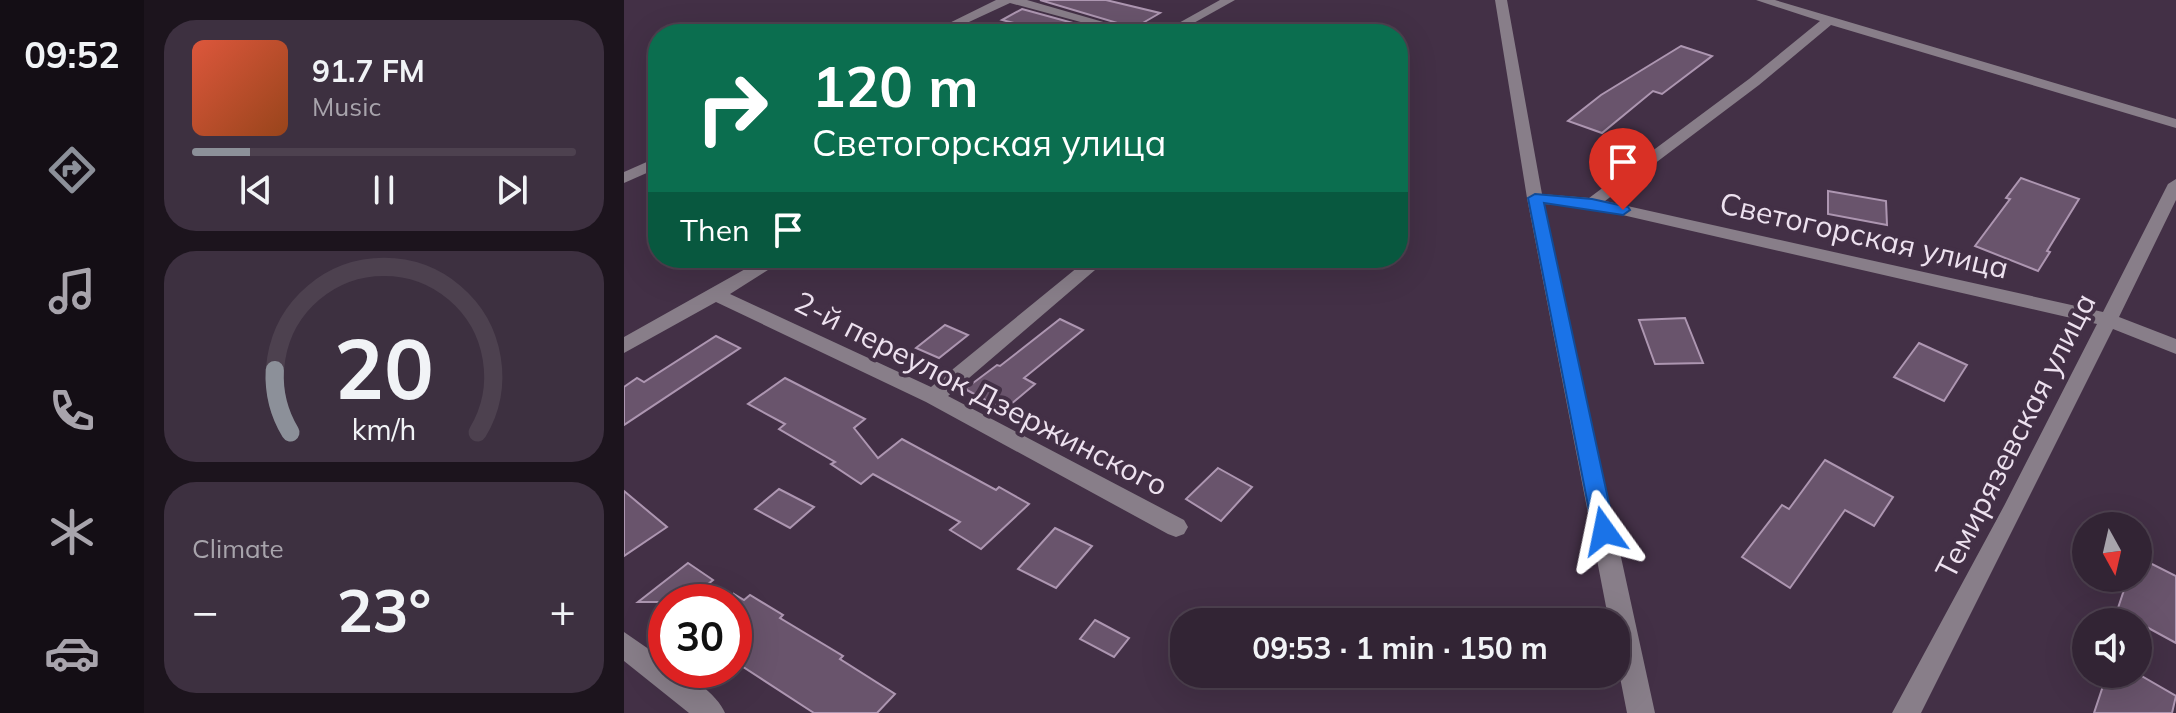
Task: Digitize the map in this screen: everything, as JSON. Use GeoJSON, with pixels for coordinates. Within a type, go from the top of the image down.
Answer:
{"type":"FeatureCollection","features":[{"type":"Feature","properties":{"kind":"street"},"geometry":{"type":"LineString","coordinates":[[954,24],[1006,0]]}},
{"type":"Feature","properties":{"kind":"street"},"geometry":{"type":"LineString","coordinates":[[1014,0],[1102,24]]}},
{"type":"Feature","properties":{"kind":"street"},"geometry":{"type":"LineString","coordinates":[[1184,24],[1229,0]]}},
{"type":"Feature","properties":{"kind":"street"},"geometry":{"type":"LineString","coordinates":[[1501,0],[1535,198],[1641,713]]}},
{"type":"Feature","properties":{"kind":"street"},"geometry":{"type":"LineString","coordinates":[[1762,0],[2176,124]]}},
{"type":"Feature","properties":{"kind":"street"},"geometry":{"type":"LineString","coordinates":[[1592,203],[1754,82],[1829,20]]}},
{"type":"Feature","properties":{"kind":"street"},"geometry":{"type":"LineString","coordinates":[[624,178],[648,167]]}},
{"type":"Feature","properties":{"kind":"street","name":"Темирязевская улица"},"geometry":{"type":"LineString","coordinates":[[1906,713],[2012,513],[2176,184]]}},
{"type":"Feature","properties":{"kind":"street","name":"Светогорская улица"},"geometry":{"type":"LineString","coordinates":[[1535,198],[1592,203],[2109,320],[2176,347]]}},
{"type":"Feature","properties":{"kind":"street"},"geometry":{"type":"LineString","coordinates":[[624,346],[760,268]]}},
{"type":"Feature","properties":{"kind":"street"},"geometry":{"type":"LineString","coordinates":[[933,397],[1088,268]]}},
{"type":"Feature","properties":{"kind":"street","name":"2-й переулок Дзержинского"},"geometry":{"type":"LineString","coordinates":[[715,294],[933,397],[1176,527]]}},
{"type":"Feature","properties":{"kind":"street"},"geometry":{"type":"LineString","coordinates":[[624,645],[711,713]]}},
{"type":"Feature","properties":{"kind":"building"},"geometry":{"type":"Polygon","coordinates":[[[1040,0],[1106,0],[1160,13],[1141,24],[1121,24],[1040,0]]]}},
{"type":"Feature","properties":{"kind":"building"},"geometry":{"type":"Polygon","coordinates":[[[1022,9],[1077,24],[1017,24],[1002,20],[1022,9]]]}},
{"type":"Feature","properties":{"kind":"building"},"geometry":{"type":"Polygon","coordinates":[[[1681,46],[1712,56],[1662,94],[1653,91],[1602,133],[1568,121],[1601,95],[1681,46]]]}},
{"type":"Feature","properties":{"kind":"building"},"geometry":{"type":"Polygon","coordinates":[[[2021,178],[2079,199],[2038,271],[1975,246],[2010,199],[2006,198],[2021,178]]]}},
{"type":"Feature","properties":{"kind":"building"},"geometry":{"type":"Polygon","coordinates":[[[1828,191],[1886,201],[1887,225],[1828,214],[1828,191]]]}},
{"type":"Feature","properties":{"kind":"building"},"geometry":{"type":"Polygon","coordinates":[[[1685,318],[1703,363],[1655,364],[1639,320],[1685,318]]]}},
{"type":"Feature","properties":{"kind":"building"},"geometry":{"type":"Polygon","coordinates":[[[1060,319],[1083,330],[1024,378],[1035,384],[1004,410],[965,389],[997,365],[1000,366],[1060,319]]]}},
{"type":"Feature","properties":{"kind":"building"},"geometry":{"type":"Polygon","coordinates":[[[945,325],[968,335],[939,358],[916,348],[945,325]]]}},
{"type":"Feature","properties":{"kind":"building"},"geometry":{"type":"Polygon","coordinates":[[[716,336],[740,348],[624,425],[624,387],[637,378],[644,382],[716,336]]]}},
{"type":"Feature","properties":{"kind":"building"},"geometry":{"type":"Polygon","coordinates":[[[1919,343],[1967,365],[1944,401],[1894,377],[1919,343]]]}},
{"type":"Feature","properties":{"kind":"building"},"geometry":{"type":"Polygon","coordinates":[[[785,378],[865,419],[854,428],[878,458],[902,439],[996,490],[999,487],[1029,504],[981,549],[950,530],[960,522],[873,474],[861,484],[831,464],[835,462],[779,429],[785,424],[748,404],[785,378]]]}},
{"type":"Feature","properties":{"kind":"building"},"geometry":{"type":"Polygon","coordinates":[[[1825,460],[1893,497],[1874,526],[1845,510],[1790,588],[1742,557],[1782,505],[1789,509],[1825,460]]]}},
{"type":"Feature","properties":{"kind":"building"},"geometry":{"type":"Polygon","coordinates":[[[1218,468],[1252,487],[1221,521],[1186,499],[1218,468]]]}},
{"type":"Feature","properties":{"kind":"building"},"geometry":{"type":"Polygon","coordinates":[[[779,489],[814,507],[790,528],[755,509],[779,489]]]}},
{"type":"Feature","properties":{"kind":"building"},"geometry":{"type":"Polygon","coordinates":[[[624,491],[667,527],[624,556],[624,491]]]}},
{"type":"Feature","properties":{"kind":"building"},"geometry":{"type":"Polygon","coordinates":[[[1055,528],[1092,546],[1056,588],[1018,569],[1055,528]]]}},
{"type":"Feature","properties":{"kind":"building"},"geometry":{"type":"Polygon","coordinates":[[[688,563],[713,580],[708,584],[661,584],[688,563]]]}},
{"type":"Feature","properties":{"kind":"building"},"geometry":{"type":"Polygon","coordinates":[[[2152,564],[2176,576],[2176,643],[2152,630],[2152,608],[2118,608],[2123,592],[2152,592],[2152,564]]]}},
{"type":"Feature","properties":{"kind":"building"},"geometry":{"type":"Polygon","coordinates":[[[752,596],[895,694],[877,713],[814,713],[752,673],[752,596]]]}},
{"type":"Feature","properties":{"kind":"building"},"geometry":{"type":"Polygon","coordinates":[[[1095,620],[1129,638],[1114,657],[1080,639],[1095,620]]]}},
{"type":"Feature","properties":{"kind":"building"},"geometry":{"type":"Polygon","coordinates":[[[2152,682],[2176,696],[2172,713],[2094,713],[2102,688],[2152,688],[2152,682]]]}},
{"type":"Feature","properties":{"kind":"route"},"geometry":{"type":"LineString","coordinates":[[1604,531],[1535,198],[1592,203],[1623,210]]}}]}
